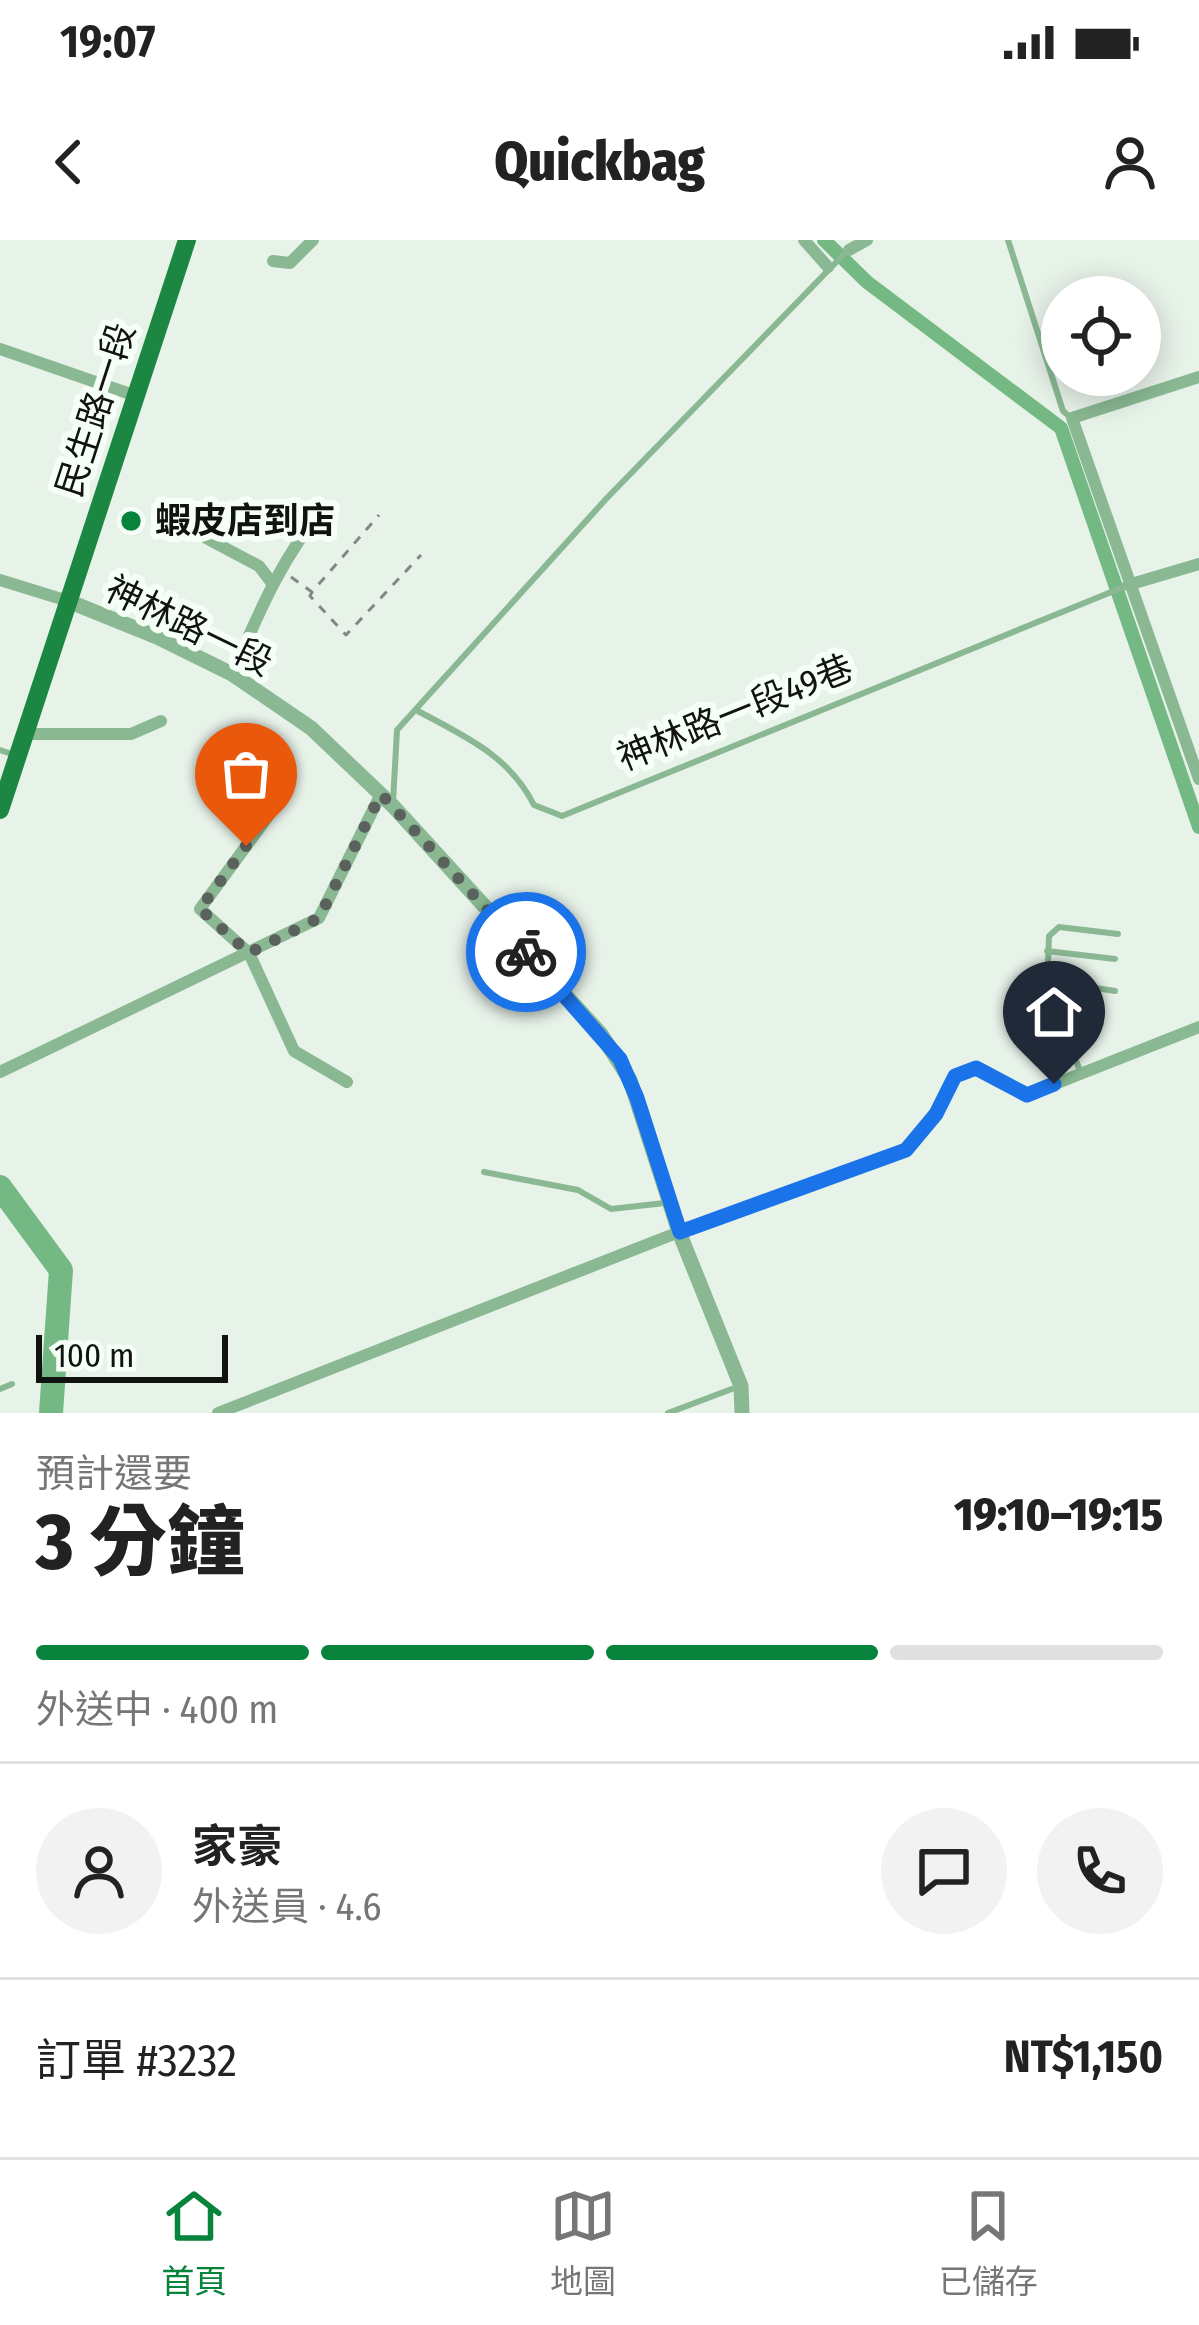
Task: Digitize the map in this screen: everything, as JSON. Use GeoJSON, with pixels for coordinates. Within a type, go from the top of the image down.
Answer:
{"type":"FeatureCollection","features":[{"type":"Feature","properties":{"kind":"main road","name":"民生路一段"},"geometry":{"type":"LineString","coordinates":[[0,811],[9,753],[27,734],[187,240]]}},
{"type":"Feature","properties":{"kind":"street"},"geometry":{"type":"LineString","coordinates":[[273,261],[290,263],[313,240]]}},
{"type":"Feature","properties":{"kind":"street"},"geometry":{"type":"LineString","coordinates":[[804,240],[830,266]]}},
{"type":"Feature","properties":{"kind":"street"},"geometry":{"type":"LineString","coordinates":[[849,250],[867,240]]}},
{"type":"Feature","properties":{"kind":"street"},"geometry":{"type":"LineString","coordinates":[[0,349],[136,396]]}},
{"type":"Feature","properties":{"kind":"street"},"geometry":{"type":"LineString","coordinates":[[1197,779],[1125,586],[1072,418],[1199,377]]}},
{"type":"Feature","properties":{"kind":"street"},"geometry":{"type":"LineString","coordinates":[[232,674],[280,568],[323,509]]}},
{"type":"Feature","properties":{"kind":"street"},"geometry":{"type":"LineString","coordinates":[[206,538],[260,566],[272,583]]}},
{"type":"Feature","properties":{"kind":"street"},"geometry":{"type":"LineString","coordinates":[[1125,586],[1199,564]]}},
{"type":"Feature","properties":{"kind":"street"},"geometry":{"type":"LineString","coordinates":[[0,580],[68,601]]}},
{"type":"Feature","properties":{"kind":"street","name":"神林路一段"},"geometry":{"type":"LineString","coordinates":[[68,601],[158,637],[232,674],[311,728],[387,800],[620,1059],[740,1386],[742,1413]]}},
{"type":"Feature","properties":{"kind":"street"},"geometry":{"type":"LineString","coordinates":[[27,734],[130,734],[161,721]]}},
{"type":"Feature","properties":{"kind":"street"},"geometry":{"type":"LineString","coordinates":[[0,1072],[319,918],[387,800]]}},
{"type":"Feature","properties":{"kind":"street"},"geometry":{"type":"LineString","coordinates":[[268,815],[200,909],[249,953],[294,1051],[347,1082]]}},
{"type":"Feature","properties":{"kind":"street"},"geometry":{"type":"LineString","coordinates":[[218,1413],[680,1232],[906,1150],[936,1114],[955,1076],[976,1068],[1027,1095],[1199,1027]]}},
{"type":"Feature","properties":{"kind":"lane"},"geometry":{"type":"LineString","coordinates":[[1008,240],[1063,411],[1072,418]]}},
{"type":"Feature","properties":{"kind":"lane"},"geometry":{"type":"LineString","coordinates":[[387,800],[397,730],[605,499],[849,250]]}},
{"type":"Feature","properties":{"kind":"lane","name":"神林路一段49巷"},"geometry":{"type":"LineString","coordinates":[[416,710],[485,748],[519,775],[534,805],[562,816],[1125,586]]}},
{"type":"Feature","properties":{"kind":"lane"},"geometry":{"type":"LineString","coordinates":[[1081,1073],[1045,980],[1049,936],[1059,927],[1118,934]]}},
{"type":"Feature","properties":{"kind":"lane"},"geometry":{"type":"LineString","coordinates":[[1047,951],[1115,958]]}},
{"type":"Feature","properties":{"kind":"lane"},"geometry":{"type":"LineString","coordinates":[[1045,980],[1115,991]]}},
{"type":"Feature","properties":{"kind":"lane"},"geometry":{"type":"LineString","coordinates":[[484,1172],[578,1190],[611,1209],[670,1203]]}},
{"type":"Feature","properties":{"kind":"lane"},"geometry":{"type":"LineString","coordinates":[[0,1389],[12,1384]]}},
{"type":"Feature","properties":{"kind":"lane"},"geometry":{"type":"LineString","coordinates":[[668,1413],[740,1386]]}},
{"type":"Feature","properties":{"kind":"path"},"geometry":{"type":"LineString","coordinates":[[380,515],[310,596],[346,635],[421,555]]}},
{"type":"Feature","properties":{"kind":"path"},"geometry":{"type":"LineString","coordinates":[[280,568],[312,592]]}},
{"type":"Feature","properties":{"kind":"waterway"},"geometry":{"type":"LineString","coordinates":[[824,240],[867,282],[1061,428],[1199,827]]}},
{"type":"Feature","properties":{"kind":"waterway"},"geometry":{"type":"LineString","coordinates":[[0,1187],[61,1270],[51,1413]]}},
{"type":"Feature","properties":{"kind":"way so far"},"geometry":{"type":"LineString","coordinates":[[246,846],[200,909],[249,953],[319,918],[381,794],[526,952]]}},
{"type":"Feature","properties":{"kind":"place","name":"蝦皮店到店"},"geometry":{"type":"Point","coordinates":[131,521]}},
{"type":"Feature","properties":{"kind":"route"},"geometry":{"type":"LineString","coordinates":[[526,952],[620,1059],[680,1232],[906,1150],[936,1114],[955,1076],[976,1068],[1027,1095],[1054,1084]]}}]}
